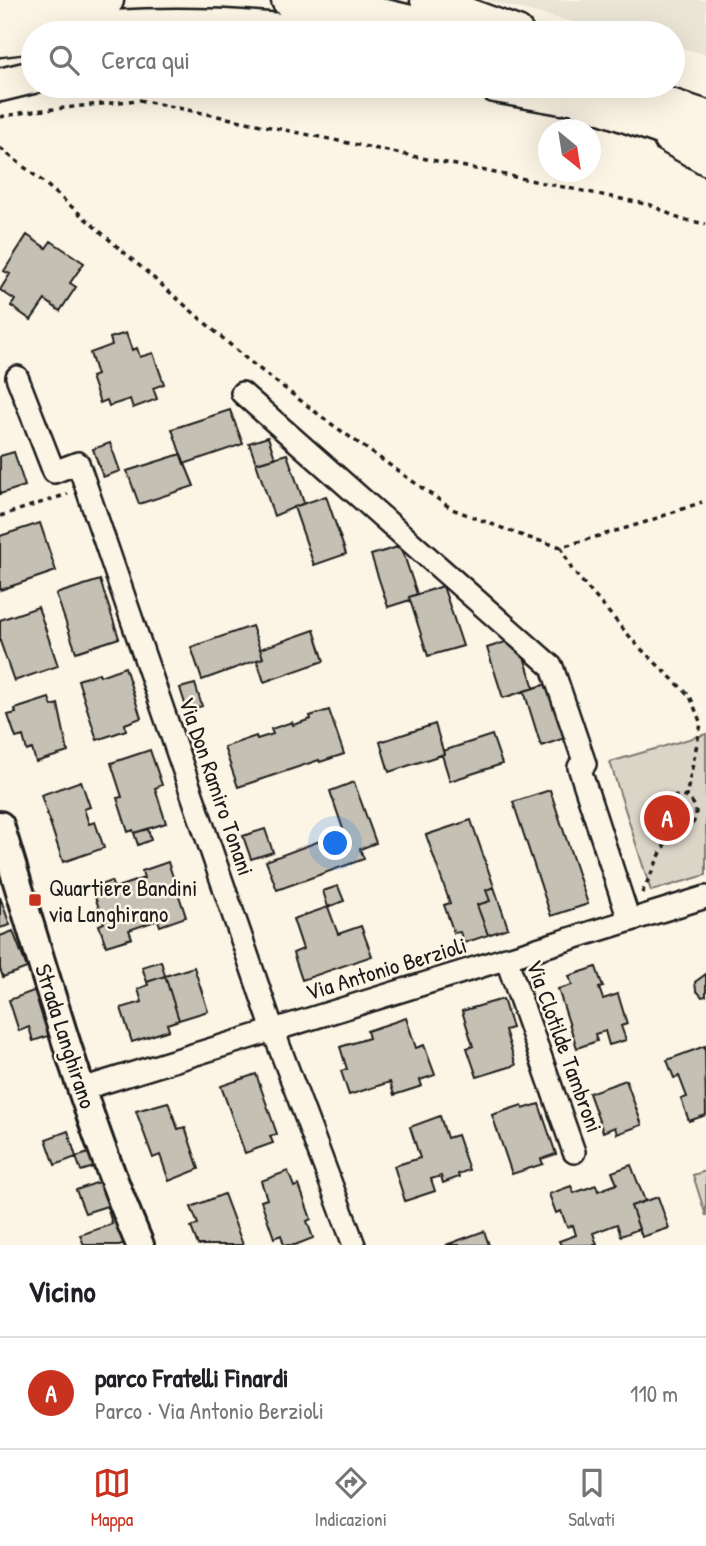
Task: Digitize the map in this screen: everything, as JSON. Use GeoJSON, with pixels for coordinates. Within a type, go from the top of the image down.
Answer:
{"type":"FeatureCollection","features":[{"type":"Feature","properties":{"kind":"highway"},"geometry":{"type":"LineString","coordinates":[[0,14],[107,0]]}},
{"type":"Feature","properties":{"kind":"highway"},"geometry":{"type":"LineString","coordinates":[[288,0],[368,12],[407,21]]}},
{"type":"Feature","properties":{"kind":"highway"},"geometry":{"type":"LineString","coordinates":[[427,0],[484,21]]}},
{"type":"Feature","properties":{"kind":"highway"},"geometry":{"type":"LineString","coordinates":[[0,40],[21,37]]}},
{"type":"Feature","properties":{"kind":"highway"},"geometry":{"type":"LineString","coordinates":[[0,85],[21,80]]}},
{"type":"Feature","properties":{"kind":"highway"},"geometry":{"type":"LineString","coordinates":[[685,94],[706,102]]}},
{"type":"Feature","properties":{"kind":"highway"},"geometry":{"type":"LineString","coordinates":[[563,98],[580,100]]}},
{"type":"Feature","properties":{"kind":"highway"},"geometry":{"type":"LineString","coordinates":[[574,98],[706,144]]}},
{"type":"Feature","properties":{"kind":"highway"},"geometry":{"type":"LineString","coordinates":[[649,98],[706,117]]}},
{"type":"Feature","properties":{"kind":"main road","name":"Strada Langhirano"},"geometry":{"type":"LineString","coordinates":[[0,825],[82,1089],[119,1196],[140,1245]]}},
{"type":"Feature","properties":{"kind":"street"},"geometry":{"type":"LineString","coordinates":[[632,117],[676,148],[706,164]]}},
{"type":"Feature","properties":{"kind":"street","name":"Via Don Ramiro Tonani"},"geometry":{"type":"LineString","coordinates":[[17,377],[54,472],[78,463],[273,1030],[354,1245]]}},
{"type":"Feature","properties":{"kind":"street"},"geometry":{"type":"LineString","coordinates":[[242,393],[552,667],[585,764],[579,767],[629,920]]}},
{"type":"Feature","properties":{"kind":"street","name":"Via Antonio Berzioli"},"geometry":{"type":"LineString","coordinates":[[82,1089],[706,897]]}},
{"type":"Feature","properties":{"kind":"street","name":"Via Clotilde Tambroni"},"geometry":{"type":"LineString","coordinates":[[506,958],[574,1152]]}},
{"type":"Feature","properties":{"kind":"path"},"geometry":{"type":"LineString","coordinates":[[0,117],[39,110],[139,100],[651,205],[680,219],[706,225]]}},
{"type":"Feature","properties":{"kind":"path"},"geometry":{"type":"LineString","coordinates":[[0,148],[249,361],[330,424],[452,509],[561,547],[702,502]]}},
{"type":"Feature","properties":{"kind":"path"},"geometry":{"type":"LineString","coordinates":[[0,516],[87,488]]}},
{"type":"Feature","properties":{"kind":"path"},"geometry":{"type":"LineString","coordinates":[[561,547],[572,570],[630,637],[690,696],[701,724],[686,797]]}},
{"type":"Feature","properties":{"kind":"path"},"geometry":{"type":"LineString","coordinates":[[674,796],[686,797],[696,808],[694,822],[684,830],[672,829],[663,820],[663,805],[674,796]]}},
{"type":"Feature","properties":{"kind":"path"},"geometry":{"type":"LineString","coordinates":[[629,920],[672,829]]}},
{"type":"Feature","properties":{"kind":"shaded area"},"geometry":{"type":"Polygon","coordinates":[[[485,0],[706,0],[706,54],[685,49],[685,21],[568,21],[485,0]]]}},
{"type":"Feature","properties":{"kind":"shaded area"},"geometry":{"type":"Polygon","coordinates":[[[706,734],[706,875],[651,891],[610,762],[706,734]]]}},
{"type":"Feature","properties":{"kind":"shaded area"},"geometry":{"type":"Polygon","coordinates":[[[706,1171],[706,1216],[693,1175],[706,1171]]]}},
{"type":"Feature","properties":{"kind":"building"},"geometry":{"type":"Polygon","coordinates":[[[27,235],[46,248],[51,241],[84,263],[70,283],[76,287],[60,311],[45,300],[31,320],[11,306],[15,300],[0,290],[10,274],[4,271],[27,235]]]}},
{"type":"Feature","properties":{"kind":"building"},"geometry":{"type":"Polygon","coordinates":[[[126,333],[132,350],[137,348],[140,357],[153,353],[164,384],[153,388],[157,399],[133,408],[130,399],[109,406],[107,400],[100,403],[91,377],[97,375],[90,353],[112,345],[110,338],[126,333]]]}},
{"type":"Feature","properties":{"kind":"building"},"geometry":{"type":"Polygon","coordinates":[[[230,410],[243,444],[184,464],[172,429],[230,410]]]}},
{"type":"Feature","properties":{"kind":"building"},"geometry":{"type":"Polygon","coordinates":[[[268,437],[275,458],[256,463],[249,443],[268,437]]]}},
{"type":"Feature","properties":{"kind":"building"},"geometry":{"type":"Polygon","coordinates":[[[110,443],[120,471],[103,477],[93,449],[110,443]]]}},
{"type":"Feature","properties":{"kind":"building"},"geometry":{"type":"Polygon","coordinates":[[[14,452],[25,486],[0,494],[0,456],[14,452]]]}},
{"type":"Feature","properties":{"kind":"building"},"geometry":{"type":"Polygon","coordinates":[[[181,454],[194,486],[139,504],[127,471],[181,454]]]}},
{"type":"Feature","properties":{"kind":"building"},"geometry":{"type":"Polygon","coordinates":[[[287,454],[304,503],[274,516],[256,463],[287,454]]]}},
{"type":"Feature","properties":{"kind":"building"},"geometry":{"type":"Polygon","coordinates":[[[326,496],[346,554],[314,565],[294,507],[326,496]]]}},
{"type":"Feature","properties":{"kind":"building"},"geometry":{"type":"Polygon","coordinates":[[[40,523],[56,571],[0,590],[0,536],[40,523]]]}},
{"type":"Feature","properties":{"kind":"building"},"geometry":{"type":"Polygon","coordinates":[[[401,546],[417,594],[409,597],[410,600],[388,607],[371,555],[401,546]]]}},
{"type":"Feature","properties":{"kind":"building"},"geometry":{"type":"Polygon","coordinates":[[[100,580],[119,638],[76,652],[56,594],[100,580]]]}},
{"type":"Feature","properties":{"kind":"building"},"geometry":{"type":"Polygon","coordinates":[[[443,586],[463,646],[428,656],[409,597],[443,586]]]}},
{"type":"Feature","properties":{"kind":"building"},"geometry":{"type":"Polygon","coordinates":[[[38,607],[58,666],[14,681],[0,641],[0,620],[38,607]]]}},
{"type":"Feature","properties":{"kind":"building"},"geometry":{"type":"Polygon","coordinates":[[[252,626],[263,658],[202,680],[191,647],[252,626]]]}},
{"type":"Feature","properties":{"kind":"building"},"geometry":{"type":"Polygon","coordinates":[[[314,630],[324,661],[264,682],[257,660],[263,658],[260,649],[314,630]]]}},
{"type":"Feature","properties":{"kind":"building"},"geometry":{"type":"Polygon","coordinates":[[[518,638],[534,688],[503,698],[487,648],[518,638]]]}},
{"type":"Feature","properties":{"kind":"building"},"geometry":{"type":"Polygon","coordinates":[[[125,667],[141,718],[125,724],[126,730],[97,740],[78,680],[125,667]]]}},
{"type":"Feature","properties":{"kind":"building"},"geometry":{"type":"Polygon","coordinates":[[[557,681],[574,735],[541,746],[524,691],[557,681]]]}},
{"type":"Feature","properties":{"kind":"building"},"geometry":{"type":"Polygon","coordinates":[[[195,684],[202,706],[187,710],[180,688],[195,684]]]}},
{"type":"Feature","properties":{"kind":"building"},"geometry":{"type":"Polygon","coordinates":[[[49,698],[52,706],[58,704],[68,752],[36,762],[32,749],[27,751],[23,736],[16,738],[8,715],[16,713],[15,709],[49,698]]]}},
{"type":"Feature","properties":{"kind":"building"},"geometry":{"type":"Polygon","coordinates":[[[329,710],[344,754],[238,787],[224,747],[256,736],[257,739],[273,734],[271,729],[292,722],[293,725],[329,710]]]}},
{"type":"Feature","properties":{"kind":"building"},"geometry":{"type":"Polygon","coordinates":[[[435,724],[444,754],[389,772],[380,742],[435,724]]]}},
{"type":"Feature","properties":{"kind":"building"},"geometry":{"type":"Polygon","coordinates":[[[492,735],[502,764],[450,781],[443,751],[492,735]]]}},
{"type":"Feature","properties":{"kind":"building"},"geometry":{"type":"Polygon","coordinates":[[[150,750],[162,785],[155,788],[166,823],[134,833],[133,830],[128,832],[117,798],[122,797],[111,763],[150,750]]]}},
{"type":"Feature","properties":{"kind":"building"},"geometry":{"type":"Polygon","coordinates":[[[81,781],[90,807],[84,809],[89,824],[95,822],[104,848],[63,862],[41,795],[81,781]]]}},
{"type":"Feature","properties":{"kind":"building"},"geometry":{"type":"Polygon","coordinates":[[[354,782],[376,843],[360,849],[364,859],[277,890],[266,861],[344,832],[330,791],[354,782]]]}},
{"type":"Feature","properties":{"kind":"building"},"geometry":{"type":"Polygon","coordinates":[[[550,790],[588,904],[551,916],[513,802],[550,790]]]}},
{"type":"Feature","properties":{"kind":"building"},"geometry":{"type":"Polygon","coordinates":[[[471,820],[494,887],[486,890],[490,901],[477,905],[488,935],[464,943],[460,932],[454,933],[444,905],[450,903],[426,835],[471,820]]]}},
{"type":"Feature","properties":{"kind":"building"},"geometry":{"type":"Polygon","coordinates":[[[148,829],[151,840],[138,845],[134,833],[148,829]]]}},
{"type":"Feature","properties":{"kind":"building"},"geometry":{"type":"Polygon","coordinates":[[[265,829],[273,852],[251,859],[243,836],[265,829]]]}},
{"type":"Feature","properties":{"kind":"building"},"geometry":{"type":"Polygon","coordinates":[[[168,862],[186,917],[160,926],[158,920],[129,930],[132,938],[106,946],[99,925],[104,923],[92,888],[111,881],[114,888],[144,878],[142,871],[168,862]]]}},
{"type":"Feature","properties":{"kind":"building"},"geometry":{"type":"Polygon","coordinates":[[[338,886],[344,901],[328,907],[323,891],[338,886]]]}},
{"type":"Feature","properties":{"kind":"building"},"geometry":{"type":"Polygon","coordinates":[[[494,887],[508,928],[488,935],[477,905],[490,901],[486,890],[494,887]]]}},
{"type":"Feature","properties":{"kind":"building"},"geometry":{"type":"Polygon","coordinates":[[[0,897],[10,925],[0,928],[0,897]]]}},
{"type":"Feature","properties":{"kind":"building"},"geometry":{"type":"Polygon","coordinates":[[[328,907],[338,934],[361,926],[372,956],[302,980],[293,953],[303,949],[293,919],[328,907]]]}},
{"type":"Feature","properties":{"kind":"building"},"geometry":{"type":"Polygon","coordinates":[[[13,931],[27,968],[3,977],[0,969],[0,936],[13,931]]]}},
{"type":"Feature","properties":{"kind":"building"},"geometry":{"type":"Polygon","coordinates":[[[161,961],[165,976],[147,982],[142,967],[161,961]]]}},
{"type":"Feature","properties":{"kind":"building"},"geometry":{"type":"Polygon","coordinates":[[[194,967],[208,1011],[179,1020],[165,976],[194,967]]]}},
{"type":"Feature","properties":{"kind":"building"},"geometry":{"type":"Polygon","coordinates":[[[596,967],[603,987],[599,988],[603,999],[618,994],[627,1024],[621,1026],[626,1040],[609,1045],[605,1031],[595,1034],[597,1041],[577,1048],[558,989],[572,985],[569,976],[596,967]]]}},
{"type":"Feature","properties":{"kind":"building"},"geometry":{"type":"Polygon","coordinates":[[[706,974],[706,996],[702,997],[696,990],[695,982],[706,974]]]}},
{"type":"Feature","properties":{"kind":"building"},"geometry":{"type":"Polygon","coordinates":[[[165,976],[179,1020],[167,1024],[169,1030],[132,1042],[121,1008],[142,1002],[138,989],[148,985],[147,982],[165,976]]]}},
{"type":"Feature","properties":{"kind":"building"},"geometry":{"type":"Polygon","coordinates":[[[36,990],[51,1035],[33,1041],[29,1027],[19,1031],[9,1000],[36,990]]]}},
{"type":"Feature","properties":{"kind":"building"},"geometry":{"type":"Polygon","coordinates":[[[503,999],[512,1028],[505,1030],[516,1065],[477,1077],[467,1048],[473,1046],[462,1011],[503,999]]]}},
{"type":"Feature","properties":{"kind":"building"},"geometry":{"type":"Polygon","coordinates":[[[406,1018],[416,1048],[424,1045],[435,1075],[420,1080],[422,1086],[394,1095],[390,1082],[349,1095],[341,1071],[347,1069],[340,1047],[369,1038],[367,1031],[406,1018]]]}},
{"type":"Feature","properties":{"kind":"building"},"geometry":{"type":"Polygon","coordinates":[[[705,1046],[706,1115],[689,1121],[681,1099],[687,1097],[679,1076],[674,1078],[667,1060],[705,1046]]]}},
{"type":"Feature","properties":{"kind":"building"},"geometry":{"type":"Polygon","coordinates":[[[256,1074],[277,1134],[270,1136],[273,1143],[245,1153],[221,1086],[256,1074]]]}},
{"type":"Feature","properties":{"kind":"building"},"geometry":{"type":"Polygon","coordinates":[[[626,1080],[642,1125],[617,1134],[615,1127],[603,1132],[589,1093],[626,1080]]]}},
{"type":"Feature","properties":{"kind":"building"},"geometry":{"type":"Polygon","coordinates":[[[168,1102],[178,1129],[185,1127],[199,1169],[169,1181],[160,1155],[153,1158],[136,1111],[168,1102]]]}},
{"type":"Feature","properties":{"kind":"building"},"geometry":{"type":"Polygon","coordinates":[[[539,1104],[556,1154],[541,1159],[543,1164],[512,1174],[492,1115],[522,1105],[523,1109],[539,1104]]]}},
{"type":"Feature","properties":{"kind":"building"},"geometry":{"type":"Polygon","coordinates":[[[440,1116],[447,1138],[457,1135],[469,1170],[443,1183],[441,1176],[431,1179],[435,1191],[405,1201],[394,1166],[420,1158],[410,1127],[440,1116]]]}},
{"type":"Feature","properties":{"kind":"building"},"geometry":{"type":"Polygon","coordinates":[[[68,1131],[76,1157],[55,1165],[46,1139],[68,1131]]]}},
{"type":"Feature","properties":{"kind":"building"},"geometry":{"type":"Polygon","coordinates":[[[92,1152],[97,1166],[81,1171],[76,1157],[92,1152]]]}},
{"type":"Feature","properties":{"kind":"building"},"geometry":{"type":"Polygon","coordinates":[[[631,1165],[645,1201],[631,1206],[639,1229],[621,1236],[617,1224],[593,1233],[597,1245],[561,1245],[559,1241],[576,1235],[573,1225],[567,1227],[561,1211],[556,1213],[549,1194],[571,1186],[574,1193],[596,1185],[598,1191],[617,1184],[612,1172],[631,1165]]]}},
{"type":"Feature","properties":{"kind":"building"},"geometry":{"type":"Polygon","coordinates":[[[288,1171],[294,1187],[299,1185],[311,1219],[307,1221],[313,1238],[295,1245],[284,1245],[281,1235],[274,1238],[261,1201],[267,1199],[261,1181],[288,1171]]]}},
{"type":"Feature","properties":{"kind":"building"},"geometry":{"type":"Polygon","coordinates":[[[110,1178],[134,1240],[119,1245],[84,1245],[80,1235],[112,1224],[107,1206],[85,1213],[76,1190],[110,1178]]]}},
{"type":"Feature","properties":{"kind":"building"},"geometry":{"type":"Polygon","coordinates":[[[224,1194],[243,1245],[198,1245],[191,1227],[198,1224],[191,1207],[224,1194]]]}},
{"type":"Feature","properties":{"kind":"building"},"geometry":{"type":"Polygon","coordinates":[[[658,1197],[669,1228],[642,1237],[631,1206],[658,1197]]]}},
{"type":"Feature","properties":{"kind":"building"},"geometry":{"type":"Polygon","coordinates":[[[484,1231],[489,1245],[446,1245],[484,1231]]]}},
{"type":"Feature","properties":{"kind":"place","name":"parco Fratelli Finardi"},"geometry":{"type":"Point","coordinates":[667,818]}},
{"type":"Feature","properties":{"kind":"place","name":"Quartiere Bandini via Langhirano"},"geometry":{"type":"Point","coordinates":[35,900]}}]}
